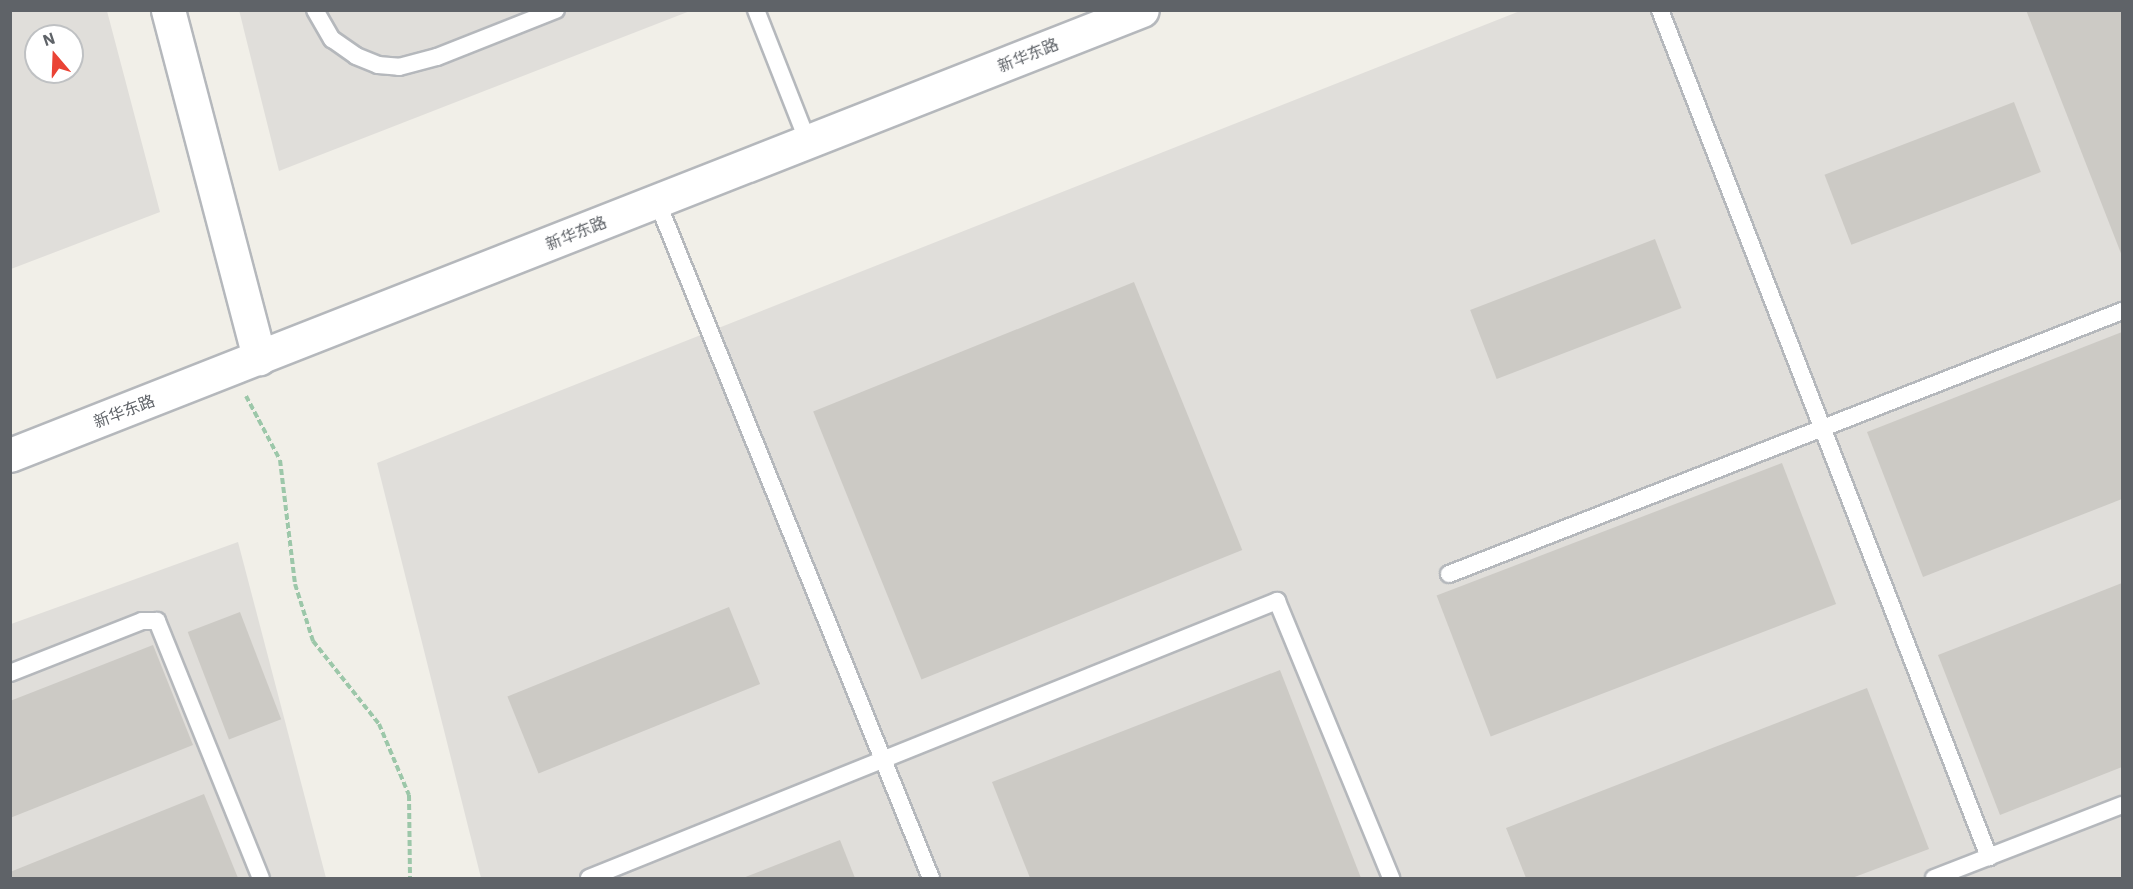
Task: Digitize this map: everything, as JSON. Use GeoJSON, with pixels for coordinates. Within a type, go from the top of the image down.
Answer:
{"type":"FeatureCollection","features":[{"type":"Feature","properties":{"kind":"main road"},"geometry":{"type":"LineString","coordinates":[[168,10],[245,364]]}},
{"type":"Feature","properties":{"kind":"main road","name":"新华东路"},"geometry":{"type":"LineString","coordinates":[[10,455],[1142,10]]}},
{"type":"Feature","properties":{"kind":"lane"},"geometry":{"type":"LineString","coordinates":[[315,10],[332,39],[356,56],[378,65],[399,66],[437,57],[556,10]]}},
{"type":"Feature","properties":{"kind":"lane"},"geometry":{"type":"LineString","coordinates":[[756,10],[808,142]]}},
{"type":"Feature","properties":{"kind":"lane"},"geometry":{"type":"LineString","coordinates":[[1660,10],[1989,857]]}},
{"type":"Feature","properties":{"kind":"lane"},"geometry":{"type":"LineString","coordinates":[[657,201],[931,879]]}},
{"type":"Feature","properties":{"kind":"lane"},"geometry":{"type":"LineString","coordinates":[[1449,574],[2122,311]]}},
{"type":"Feature","properties":{"kind":"lane"},"geometry":{"type":"LineString","coordinates":[[589,879],[1277,601],[1391,879]]}},
{"type":"Feature","properties":{"kind":"lane"},"geometry":{"type":"LineString","coordinates":[[10,673],[142,621],[157,621],[261,879]]}},
{"type":"Feature","properties":{"kind":"lane"},"geometry":{"type":"LineString","coordinates":[[1934,879],[2122,805]]}},
{"type":"Feature","properties":{"kind":"path"},"geometry":{"type":"LineString","coordinates":[[245,364],[280,460],[295,584],[313,641],[379,724],[409,795],[410,879]]}},
{"type":"Feature","properties":{"kind":"shaded area"},"geometry":{"type":"Polygon","coordinates":[[[11,10],[107,11],[160,212],[11,269],[11,10]]]}},
{"type":"Feature","properties":{"kind":"shaded area"},"geometry":{"type":"Polygon","coordinates":[[[239,10],[690,11],[279,171],[239,10]]]}},
{"type":"Feature","properties":{"kind":"shaded area"},"geometry":{"type":"Polygon","coordinates":[[[1520,11],[2122,11],[2122,878],[481,878],[377,463],[1520,11]]]}},
{"type":"Feature","properties":{"kind":"shaded area"},"geometry":{"type":"Polygon","coordinates":[[[238,542],[326,878],[11,878],[11,624],[238,542]]]}},
{"type":"Feature","properties":{"kind":"building"},"geometry":{"type":"Polygon","coordinates":[[[2026,10],[2122,10],[2122,256],[2026,10]]]}},
{"type":"Feature","properties":{"kind":"building"},"geometry":{"type":"Polygon","coordinates":[[[2014,102],[2041,172],[1851,245],[1824,175],[2014,102]]]}},
{"type":"Feature","properties":{"kind":"building"},"geometry":{"type":"Polygon","coordinates":[[[1655,239],[1682,308],[1497,379],[1470,310],[1655,239]]]}},
{"type":"Feature","properties":{"kind":"building"},"geometry":{"type":"Polygon","coordinates":[[[1134,282],[1242,550],[921,680],[813,412],[1134,282]]]}},
{"type":"Feature","properties":{"kind":"building"},"geometry":{"type":"Polygon","coordinates":[[[2122,332],[2122,499],[1923,577],[1867,432],[2122,332]]]}},
{"type":"Feature","properties":{"kind":"building"},"geometry":{"type":"Polygon","coordinates":[[[1782,463],[1836,604],[1491,737],[1437,596],[1782,463]]]}},
{"type":"Feature","properties":{"kind":"building"},"geometry":{"type":"Polygon","coordinates":[[[2122,583],[2122,767],[2000,815],[1938,655],[2122,583]]]}},
{"type":"Feature","properties":{"kind":"building"},"geometry":{"type":"Polygon","coordinates":[[[729,607],[760,684],[538,773],[507,697],[729,607]]]}},
{"type":"Feature","properties":{"kind":"building"},"geometry":{"type":"Polygon","coordinates":[[[240,612],[281,719],[229,739],[188,632],[240,612]]]}},
{"type":"Feature","properties":{"kind":"building"},"geometry":{"type":"Polygon","coordinates":[[[153,645],[193,745],[10,818],[10,701],[153,645]]]}},
{"type":"Feature","properties":{"kind":"building"},"geometry":{"type":"Polygon","coordinates":[[[1280,670],[1361,878],[1030,878],[992,782],[1280,670]]]}},
{"type":"Feature","properties":{"kind":"building"},"geometry":{"type":"Polygon","coordinates":[[[1867,688],[1929,849],[1852,878],[1526,878],[1506,828],[1867,688]]]}},
{"type":"Feature","properties":{"kind":"building"},"geometry":{"type":"Polygon","coordinates":[[[204,794],[238,878],[10,878],[10,872],[204,794]]]}},
{"type":"Feature","properties":{"kind":"building"},"geometry":{"type":"Polygon","coordinates":[[[840,840],[855,878],[743,878],[840,840]]]}}]}
